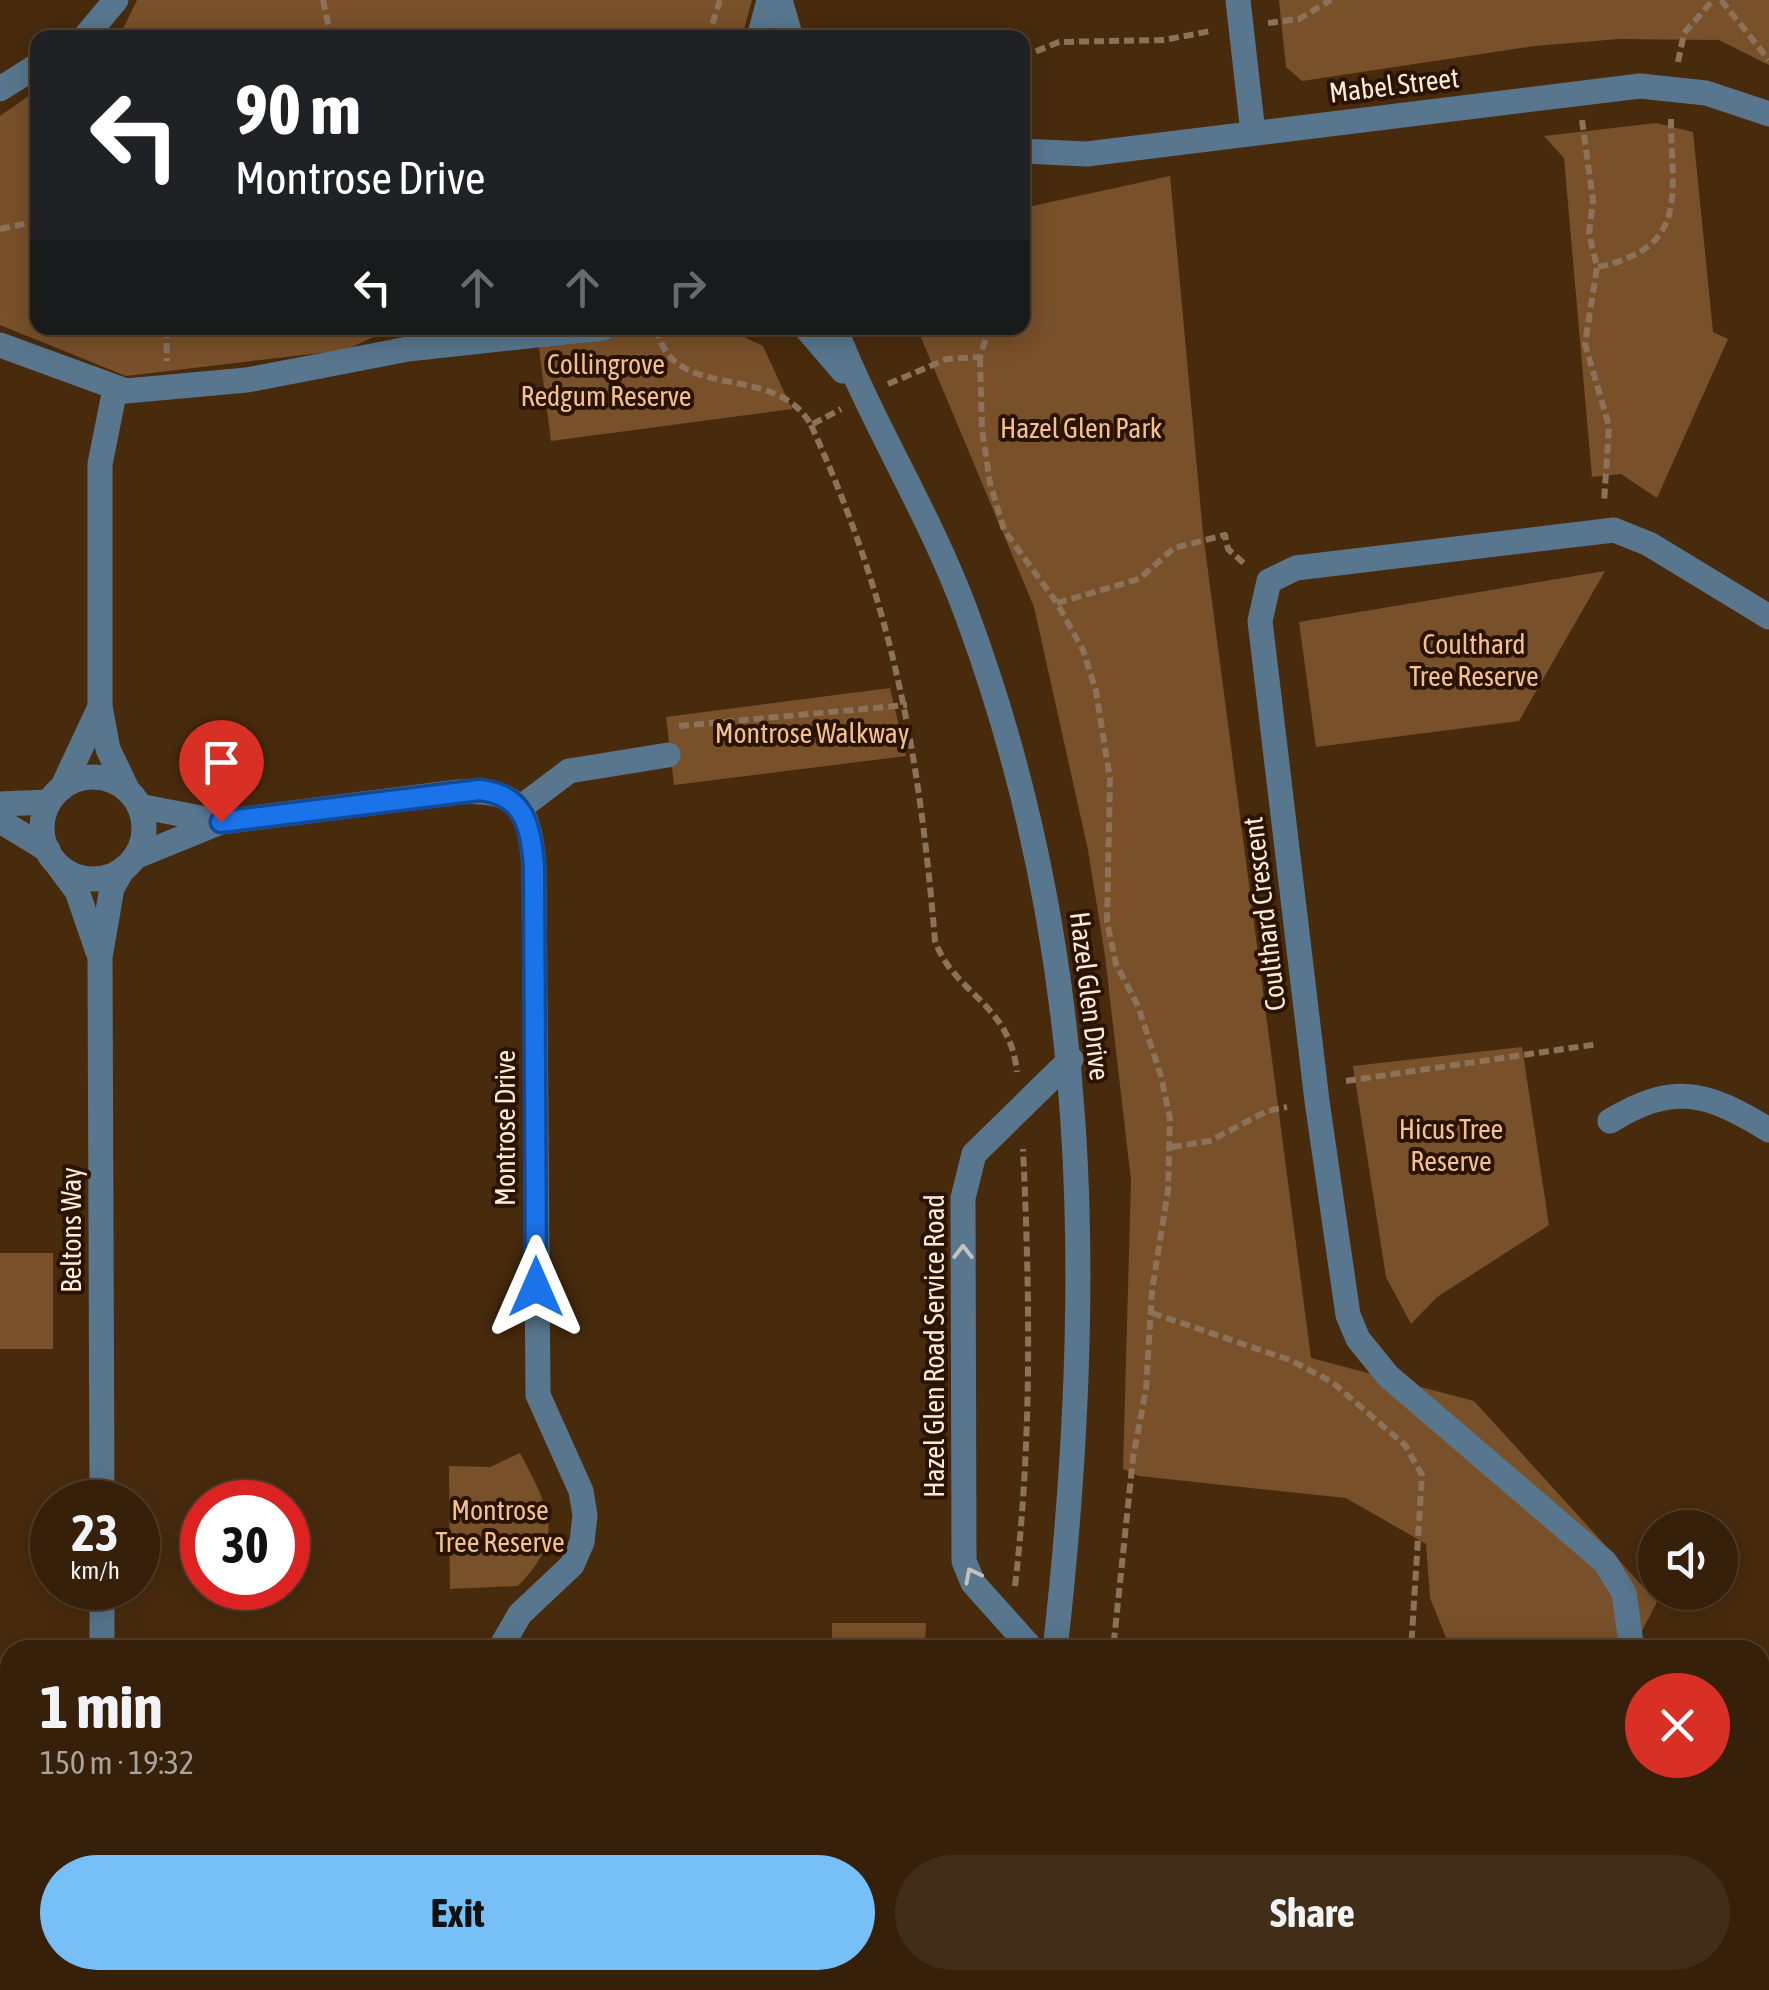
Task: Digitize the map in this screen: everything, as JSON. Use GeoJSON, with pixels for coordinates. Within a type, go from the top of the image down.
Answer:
{"type":"FeatureCollection","features":[{"type":"Feature","properties":{"kind":"street"},"geometry":{"type":"LineString","coordinates":[[91,30],[116,0]]}},
{"type":"Feature","properties":{"kind":"street"},"geometry":{"type":"LineString","coordinates":[[761,30],[769,0]]}},
{"type":"Feature","properties":{"kind":"street"},"geometry":{"type":"LineString","coordinates":[[780,0],[789,30]]}},
{"type":"Feature","properties":{"kind":"street"},"geometry":{"type":"LineString","coordinates":[[1238,0],[1253,133]]}},
{"type":"Feature","properties":{"kind":"street"},"geometry":{"type":"LineString","coordinates":[[0,89],[30,70]]}},
{"type":"Feature","properties":{"kind":"street","name":"Mabel Street"},"geometry":{"type":"LineString","coordinates":[[1030,151],[1087,154],[1577,92],[1674,88],[1744,103],[1769,114]]}},
{"type":"Feature","properties":{"kind":"street"},"geometry":{"type":"LineString","coordinates":[[408,349],[428,335]]}},
{"type":"Feature","properties":{"kind":"street"},"geometry":{"type":"LineString","coordinates":[[0,345],[115,389],[168,390],[246,380],[408,349],[538,335]]}},
{"type":"Feature","properties":{"kind":"street","name":"Hazel Glen Drive"},"geometry":{"type":"LineString","coordinates":[[812,335],[856,386]]}},
{"type":"Feature","properties":{"kind":"street","name":"Hazel Glen Drive"},"geometry":{"type":"LineString","coordinates":[[838,335],[856,386],[930,527],[966,612],[1000,709],[1028,808],[1055,933],[1070,1059],[1076,1355],[1073,1458],[1056,1640]]}},
{"type":"Feature","properties":{"kind":"street"},"geometry":{"type":"LineString","coordinates":[[115,389],[100,464],[100,707],[108,749],[144,823],[129,863]]}},
{"type":"Feature","properties":{"kind":"street"},"geometry":{"type":"LineString","coordinates":[[1268,581],[1296,568],[1599,529],[1649,544],[1769,618]]}},
{"type":"Feature","properties":{"kind":"street","name":"Coulthard Crescent"},"geometry":{"type":"LineString","coordinates":[[1268,581],[1260,621],[1317,1102],[1342,1291],[1358,1339],[1388,1376],[1605,1562],[1624,1593],[1631,1640]]}},
{"type":"Feature","properties":{"kind":"street"},"geometry":{"type":"LineString","coordinates":[[52,858],[42,834],[55,795],[100,707]]}},
{"type":"Feature","properties":{"kind":"street"},"geometry":{"type":"LineString","coordinates":[[0,821],[82,878],[110,876],[129,863],[221,822],[469,791],[494,792],[520,808],[569,772],[668,755]]}},
{"type":"Feature","properties":{"kind":"street"},"geometry":{"type":"LineString","coordinates":[[0,804],[55,795],[88,777],[117,783],[134,798],[221,822]]}},
{"type":"Feature","properties":{"kind":"street","name":"Montrose Drive"},"geometry":{"type":"LineString","coordinates":[[505,1640],[520,1614],[572,1565],[582,1542],[585,1515],[582,1491],[538,1396],[534,865],[531,833],[520,808]]}},
{"type":"Feature","properties":{"kind":"street","name":"Beltons Way"},"geometry":{"type":"LineString","coordinates":[[52,858],[77,891],[100,957]]}},
{"type":"Feature","properties":{"kind":"street","name":"Beltons Way"},"geometry":{"type":"LineString","coordinates":[[102,1480],[100,957],[112,888],[129,863]]}},
{"type":"Feature","properties":{"kind":"street","name":"Hazel Glen Road Service Road"},"geometry":{"type":"LineString","coordinates":[[1024,1640],[973,1583],[964,1561],[963,1198],[974,1154],[1070,1059]]}},
{"type":"Feature","properties":{"kind":"street"},"geometry":{"type":"LineString","coordinates":[[1610,1121],[1646,1099],[1688,1095],[1736,1110],[1769,1130]]}},
{"type":"Feature","properties":{"kind":"street"},"geometry":{"type":"LineString","coordinates":[[102,1610],[102,1640]]}},
{"type":"Feature","properties":{"kind":"path"},"geometry":{"type":"LineString","coordinates":[[323,0],[329,30]]}},
{"type":"Feature","properties":{"kind":"path"},"geometry":{"type":"LineString","coordinates":[[711,30],[720,0]]}},
{"type":"Feature","properties":{"kind":"path"},"geometry":{"type":"LineString","coordinates":[[1030,54],[1059,42],[1164,40],[1299,20],[1331,0]]}},
{"type":"Feature","properties":{"kind":"path"},"geometry":{"type":"LineString","coordinates":[[1597,267],[1630,260],[1662,234],[1675,194],[1670,123],[1684,33],[1713,0]]}},
{"type":"Feature","properties":{"kind":"path"},"geometry":{"type":"LineString","coordinates":[[1721,0],[1769,60]]}},
{"type":"Feature","properties":{"kind":"path"},"geometry":{"type":"LineString","coordinates":[[1577,92],[1593,200],[1589,234],[1597,267],[1585,344],[1609,426],[1608,488],[1599,529]]}},
{"type":"Feature","properties":{"kind":"path"},"geometry":{"type":"LineString","coordinates":[[0,229],[30,223]]}},
{"type":"Feature","properties":{"kind":"path"},"geometry":{"type":"LineString","coordinates":[[980,357],[982,429],[990,483],[1004,530],[1057,603],[1083,650],[1096,691],[1110,779],[1107,922],[1116,964],[1138,1006],[1161,1076],[1172,1147],[1114,1640]]}},
{"type":"Feature","properties":{"kind":"path"},"geometry":{"type":"LineString","coordinates":[[811,425],[868,562],[907,705],[935,941],[942,960],[990,1006],[1006,1031],[1016,1065],[1029,1275],[1028,1387],[1024,1506],[1010,1624]]}},
{"type":"Feature","properties":{"kind":"path"},"geometry":{"type":"LineString","coordinates":[[1057,603],[1138,579],[1174,548],[1225,535],[1235,558],[1268,581]]}},
{"type":"Feature","properties":{"kind":"path"},"geometry":{"type":"LineString","coordinates":[[660,727],[723,725],[907,705]]}},
{"type":"Feature","properties":{"kind":"path"},"geometry":{"type":"LineString","coordinates":[[1172,1147],[1210,1141],[1267,1111],[1348,1097],[1346,1080],[1598,1044]]}},
{"type":"Feature","properties":{"kind":"path"},"geometry":{"type":"LineString","coordinates":[[1152,1312],[1290,1360],[1332,1382],[1405,1445],[1422,1474],[1413,1640]]}},
{"type":"Feature","properties":{"kind":"green space"},"geometry":{"type":"Polygon","coordinates":[[[137,0],[752,0],[744,30],[123,29],[137,0]]]}},
{"type":"Feature","properties":{"kind":"green space"},"geometry":{"type":"Polygon","coordinates":[[[1279,0],[1769,0],[1769,65],[1719,40],[1619,39],[1535,46],[1302,81],[1286,67],[1279,0]]]}},
{"type":"Feature","properties":{"kind":"green space"},"geometry":{"type":"Polygon","coordinates":[[[30,95],[30,335],[378,335],[345,350],[126,376],[0,325],[0,116],[30,95]]]}},
{"type":"Feature","properties":{"kind":"green space"},"geometry":{"type":"Polygon","coordinates":[[[1656,123],[1693,132],[1713,332],[1728,339],[1657,498],[1621,474],[1592,477],[1564,158],[1544,136],[1656,123]]]}},
{"type":"Feature","properties":{"kind":"green space","name":"Hazel Glen Park"},"geometry":{"type":"Polygon","coordinates":[[[1170,176],[1203,533],[1311,1358],[1474,1401],[1638,1581],[1638,1610],[1653,1610],[1637,1640],[1447,1640],[1430,1598],[1426,1544],[1346,1498],[1139,1476],[1123,1469],[1131,1180],[1105,956],[1088,850],[1034,607],[920,335],[1030,335],[1030,206],[1170,176]]]}},
{"type":"Feature","properties":{"kind":"green space","name":"Collingrove Redgum Reserve"},"geometry":{"type":"Polygon","coordinates":[[[579,335],[740,335],[763,346],[792,409],[551,441],[539,348],[579,335]]]}},
{"type":"Feature","properties":{"kind":"green space","name":"Coulthard Tree Reserve"},"geometry":{"type":"Polygon","coordinates":[[[1605,571],[1519,721],[1316,747],[1299,622],[1605,571]]]}},
{"type":"Feature","properties":{"kind":"green space","name":"Montrose Walkway"},"geometry":{"type":"Polygon","coordinates":[[[890,688],[906,756],[674,785],[666,717],[890,688]]]}},
{"type":"Feature","properties":{"kind":"green space","name":"Hicus Tree Reserve"},"geometry":{"type":"Polygon","coordinates":[[[1522,1047],[1549,1225],[1437,1297],[1411,1324],[1386,1277],[1353,1066],[1522,1047]]]}},
{"type":"Feature","properties":{"kind":"green space"},"geometry":{"type":"Polygon","coordinates":[[[0,1253],[53,1253],[53,1349],[0,1349],[0,1253]]]}},
{"type":"Feature","properties":{"kind":"green space","name":"Montrose Tree Reserve"},"geometry":{"type":"Polygon","coordinates":[[[520,1453],[545,1507],[548,1537],[543,1552],[518,1586],[450,1589],[449,1466],[490,1467],[520,1453]]]}},
{"type":"Feature","properties":{"kind":"green space"},"geometry":{"type":"Polygon","coordinates":[[[832,1623],[926,1623],[925,1640],[832,1640],[832,1623]]]}},
{"type":"Feature","properties":{"kind":"route"},"geometry":{"type":"LineString","coordinates":[[221,822],[480,790],[511,798],[520,808],[528,820],[534,865],[536,1287]]}}]}
